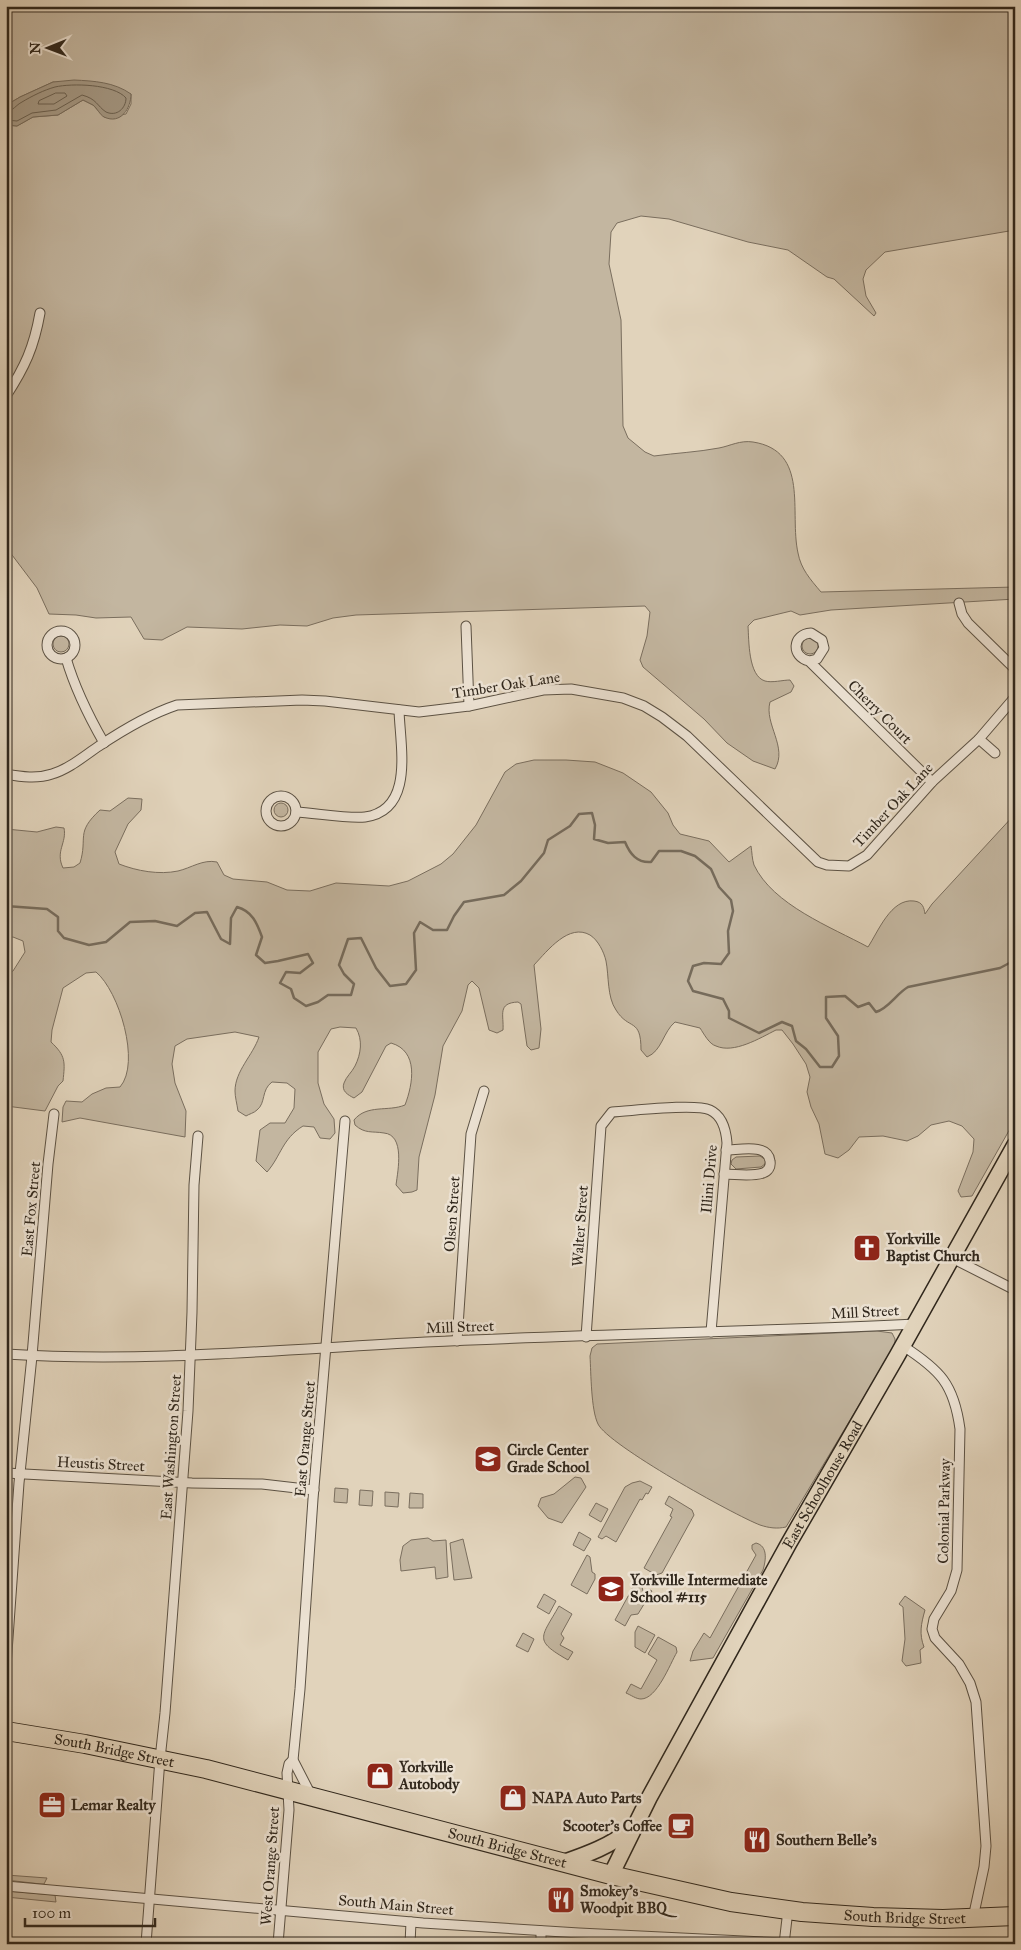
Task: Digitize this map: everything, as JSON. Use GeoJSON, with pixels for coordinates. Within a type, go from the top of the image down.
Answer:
{"type":"FeatureCollection","features":[{"type":"Feature","properties":{"kind":"highway","name":"South Bridge Street"},"geometry":{"type":"LineString","coordinates":[[6,1731],[85,1744],[288,1789],[611,1875],[686,1893],[788,1910],[873,1918],[920,1919],[1015,1916]]}},
{"type":"Feature","properties":{"kind":"main road","name":"East Schoolhouse Road"},"geometry":{"type":"LineString","coordinates":[[611,1875],[655,1788],[789,1543],[903,1346],[1015,1145]]}},
{"type":"Feature","properties":{"kind":"main road","name":"East Schoolhouse Road"},"geometry":{"type":"LineString","coordinates":[[565,1862],[592,1853],[615,1842],[635,1826]]}},
{"type":"Feature","properties":{"kind":"street"},"geometry":{"type":"LineString","coordinates":[[6,396],[26,362],[36,338],[40,313]]}},
{"type":"Feature","properties":{"kind":"street"},"geometry":{"type":"LineString","coordinates":[[960,603],[962,614],[968,623],[1015,669]]}},
{"type":"Feature","properties":{"kind":"street"},"geometry":{"type":"LineString","coordinates":[[466,626],[469,706]]}},
{"type":"Feature","properties":{"kind":"street"},"geometry":{"type":"LineString","coordinates":[[66,658],[73,682],[84,708],[104,743]]}},
{"type":"Feature","properties":{"kind":"street","name":"Cherry Court"},"geometry":{"type":"LineString","coordinates":[[809,661],[932,782]]}},
{"type":"Feature","properties":{"kind":"street","name":"Timber Oak Lane"},"geometry":{"type":"LineString","coordinates":[[6,774],[37,777],[53,774],[65,769],[104,743],[162,710],[179,705],[302,700],[423,711],[469,706],[543,690],[571,689],[623,698],[644,706],[662,717],[687,736],[818,862],[827,865],[848,866],[867,855],[932,782],[979,739],[1015,697]]}},
{"type":"Feature","properties":{"kind":"street"},"geometry":{"type":"LineString","coordinates":[[296,812],[363,817],[380,814],[395,799],[402,781],[399,710]]}},
{"type":"Feature","properties":{"kind":"street"},"geometry":{"type":"LineString","coordinates":[[979,739],[995,753]]}},
{"type":"Feature","properties":{"kind":"street","name":"Olsen Street"},"geometry":{"type":"LineString","coordinates":[[457,1341],[471,1134],[484,1091]]}},
{"type":"Feature","properties":{"kind":"street","name":"Illini Drive"},"geometry":{"type":"LineString","coordinates":[[606,1119],[612,1112],[694,1107],[708,1109],[724,1125],[726,1150],[711,1332]]}},
{"type":"Feature","properties":{"kind":"street","name":"East Fox Street"},"geometry":{"type":"LineString","coordinates":[[6,1666],[20,1474],[54,1114]]}},
{"type":"Feature","properties":{"kind":"street","name":"Walter Street"},"geometry":{"type":"LineString","coordinates":[[586,1337],[601,1126],[606,1119]]}},
{"type":"Feature","properties":{"kind":"street","name":"East Orange Street"},"geometry":{"type":"LineString","coordinates":[[288,1789],[287,1773],[289,1764],[293,1760],[302,1663],[314,1490],[345,1121]]}},
{"type":"Feature","properties":{"kind":"street","name":"East Washington Street"},"geometry":{"type":"LineString","coordinates":[[146,1944],[182,1482],[190,1355],[194,1185],[198,1136]]}},
{"type":"Feature","properties":{"kind":"street"},"geometry":{"type":"LineString","coordinates":[[724,1174],[760,1174],[767,1171],[770,1166],[768,1153],[760,1150],[726,1150]]}},
{"type":"Feature","properties":{"kind":"street"},"geometry":{"type":"LineString","coordinates":[[952,1258],[1015,1290]]}},
{"type":"Feature","properties":{"kind":"street","name":"Mill Street"},"geometry":{"type":"LineString","coordinates":[[6,1354],[89,1358],[190,1355],[457,1341],[915,1324]]}},
{"type":"Feature","properties":{"kind":"street","name":"Colonial Parkway"},"geometry":{"type":"LineString","coordinates":[[903,1346],[935,1369],[948,1388],[957,1407],[960,1429],[958,1570],[952,1591],[934,1619],[932,1629],[935,1638],[959,1664],[970,1684],[976,1702],[986,1846],[984,1866],[972,1918]]}},
{"type":"Feature","properties":{"kind":"street","name":"Heustis Street"},"geometry":{"type":"LineString","coordinates":[[6,1473],[262,1484],[314,1490]]}},
{"type":"Feature","properties":{"kind":"street"},"geometry":{"type":"LineString","coordinates":[[293,1760],[311,1796]]}},
{"type":"Feature","properties":{"kind":"street","name":"West Orange Street"},"geometry":{"type":"LineString","coordinates":[[278,1944],[289,1810],[288,1789]]}},
{"type":"Feature","properties":{"kind":"street","name":"South Main Street"},"geometry":{"type":"LineString","coordinates":[[6,1886],[411,1922],[541,1931],[784,1943]]}},
{"type":"Feature","properties":{"kind":"street"},"geometry":{"type":"LineString","coordinates":[[784,1943],[788,1910]]}},
{"type":"Feature","properties":{"kind":"street"},"geometry":{"type":"LineString","coordinates":[[410,1944],[411,1922]]}},
{"type":"Feature","properties":{"kind":"street"},"geometry":{"type":"LineString","coordinates":[[541,1931],[541,1944]]}},
{"type":"Feature","properties":{"kind":"shaded area"},"geometry":{"type":"Polygon","coordinates":[[[6,6],[1015,6],[1015,230],[885,252],[866,270],[863,279],[866,296],[876,313],[874,316],[834,279],[827,277],[788,250],[748,242],[669,219],[641,216],[617,223],[611,232],[609,264],[621,320],[623,426],[628,438],[645,452],[654,456],[753,442],[771,448],[783,457],[790,470],[794,486],[799,559],[806,574],[821,592],[1015,587],[1015,599],[831,610],[800,615],[791,611],[754,620],[748,626],[750,657],[755,672],[759,678],[765,681],[790,680],[794,686],[791,692],[770,702],[770,719],[779,752],[775,769],[753,761],[727,743],[704,719],[643,667],[640,660],[647,636],[650,612],[645,606],[356,615],[333,618],[307,626],[280,625],[242,629],[187,627],[162,640],[144,639],[131,617],[96,618],[49,614],[37,588],[6,547],[6,125],[17,126],[33,117],[58,115],[83,100],[93,105],[104,117],[126,114],[131,104],[131,94],[53,82],[20,97],[10,103],[6,110],[6,6]]]}},
{"type":"Feature","properties":{"kind":"shaded area"},"geometry":{"type":"Polygon","coordinates":[[[61,636],[67,638],[69,644],[67,650],[61,652],[55,650],[53,644],[55,638],[61,636]]]}},
{"type":"Feature","properties":{"kind":"shaded area"},"geometry":{"type":"Polygon","coordinates":[[[810,638],[816,640],[818,646],[816,652],[810,654],[804,652],[802,646],[804,640],[810,638]]]}},
{"type":"Feature","properties":{"kind":"shaded area"},"geometry":{"type":"Polygon","coordinates":[[[534,760],[595,762],[623,773],[651,792],[668,813],[673,825],[680,834],[709,841],[729,862],[751,846],[754,865],[775,892],[804,914],[868,947],[886,917],[899,905],[906,902],[917,902],[922,906],[925,914],[1015,814],[1015,1120],[972,1196],[961,1197],[958,1191],[973,1152],[974,1139],[962,1126],[949,1121],[931,1125],[918,1136],[907,1141],[883,1136],[859,1137],[849,1150],[838,1158],[825,1154],[819,1124],[811,1107],[807,1092],[810,1077],[806,1064],[782,1030],[776,1030],[739,1047],[723,1048],[711,1043],[700,1028],[675,1022],[656,1050],[647,1057],[641,1050],[637,1028],[625,1020],[613,1005],[606,961],[602,950],[593,937],[582,932],[567,935],[559,940],[534,965],[541,1029],[539,1048],[531,1050],[527,1046],[521,1004],[518,1002],[511,1003],[504,1007],[503,1030],[497,1033],[489,1030],[479,988],[472,981],[468,985],[462,1011],[443,1046],[435,1095],[419,1157],[417,1190],[412,1192],[403,1193],[396,1185],[399,1154],[398,1146],[391,1135],[362,1130],[355,1125],[354,1120],[359,1115],[371,1110],[405,1105],[410,1088],[412,1069],[410,1061],[400,1047],[391,1043],[386,1046],[362,1092],[354,1098],[349,1096],[343,1086],[359,1057],[360,1037],[356,1028],[340,1027],[331,1029],[318,1052],[318,1083],[324,1104],[334,1119],[335,1133],[330,1139],[320,1138],[314,1127],[303,1126],[290,1136],[267,1172],[256,1161],[260,1130],[270,1123],[285,1123],[294,1108],[295,1089],[287,1083],[272,1082],[266,1089],[262,1104],[256,1111],[246,1116],[238,1111],[235,1093],[236,1084],[241,1070],[259,1037],[235,1032],[187,1039],[175,1046],[172,1064],[175,1083],[186,1111],[185,1137],[80,1118],[62,1122],[63,1107],[66,1101],[82,1102],[92,1094],[106,1088],[120,1087],[126,1076],[128,1045],[119,1010],[104,981],[96,972],[86,973],[63,988],[52,1030],[51,1042],[62,1055],[63,1081],[58,1086],[45,1111],[6,1106],[6,975],[13,971],[25,952],[23,941],[13,937],[6,938],[6,829],[37,832],[56,827],[64,828],[61,862],[63,868],[74,867],[80,863],[87,824],[100,810],[110,811],[128,798],[142,799],[141,810],[128,824],[115,852],[119,864],[148,872],[163,873],[178,871],[212,861],[217,862],[224,875],[233,879],[267,882],[287,890],[310,891],[336,883],[389,886],[408,881],[441,864],[453,854],[476,825],[505,772],[516,764],[534,760]]]}},
{"type":"Feature","properties":{"kind":"shaded area"},"geometry":{"type":"Polygon","coordinates":[[[278,803],[284,803],[288,810],[284,817],[278,817],[274,813],[274,807],[278,803]]]}},
{"type":"Feature","properties":{"kind":"shaded area"},"geometry":{"type":"Polygon","coordinates":[[[760,1156],[766,1160],[765,1164],[761,1167],[736,1169],[731,1164],[732,1160],[736,1157],[760,1156]]]}},
{"type":"Feature","properties":{"kind":"shaded area"},"geometry":{"type":"Polygon","coordinates":[[[877,1331],[892,1333],[895,1345],[786,1527],[773,1528],[760,1525],[673,1479],[607,1434],[598,1424],[596,1418],[590,1356],[592,1348],[597,1344],[877,1331]]]}},
{"type":"Feature","properties":{"kind":"shaded area"},"geometry":{"type":"Polygon","coordinates":[[[575,1477],[581,1478],[586,1487],[562,1523],[548,1518],[538,1506],[541,1498],[554,1494],[575,1477]]]}},
{"type":"Feature","properties":{"kind":"shaded area"},"geometry":{"type":"Polygon","coordinates":[[[640,1481],[652,1487],[642,1500],[640,1499],[616,1542],[606,1536],[602,1539],[598,1537],[625,1487],[640,1481]]]}},
{"type":"Feature","properties":{"kind":"shaded area"},"geometry":{"type":"Polygon","coordinates":[[[335,1488],[348,1489],[347,1503],[334,1502],[335,1488]]]}},
{"type":"Feature","properties":{"kind":"shaded area"},"geometry":{"type":"Polygon","coordinates":[[[360,1490],[373,1491],[372,1506],[359,1505],[360,1490]]]}},
{"type":"Feature","properties":{"kind":"shaded area"},"geometry":{"type":"Polygon","coordinates":[[[385,1492],[399,1493],[398,1507],[385,1506],[385,1492]]]}},
{"type":"Feature","properties":{"kind":"shaded area"},"geometry":{"type":"Polygon","coordinates":[[[410,1493],[423,1494],[423,1508],[409,1508],[410,1493]]]}},
{"type":"Feature","properties":{"kind":"shaded area"},"geometry":{"type":"Polygon","coordinates":[[[669,1496],[692,1510],[694,1515],[662,1573],[656,1575],[644,1568],[672,1517],[670,1516],[673,1509],[665,1504],[669,1496]]]}},
{"type":"Feature","properties":{"kind":"shaded area"},"geometry":{"type":"Polygon","coordinates":[[[596,1503],[608,1509],[601,1522],[589,1515],[596,1503]]]}},
{"type":"Feature","properties":{"kind":"shaded area"},"geometry":{"type":"Polygon","coordinates":[[[579,1532],[591,1539],[584,1551],[573,1545],[579,1532]]]}},
{"type":"Feature","properties":{"kind":"shaded area"},"geometry":{"type":"Polygon","coordinates":[[[428,1538],[433,1541],[446,1540],[448,1577],[436,1579],[435,1567],[401,1571],[400,1560],[403,1546],[411,1540],[428,1538]]]}},
{"type":"Feature","properties":{"kind":"shaded area"},"geometry":{"type":"Polygon","coordinates":[[[463,1539],[472,1578],[454,1580],[450,1543],[463,1539]]]}},
{"type":"Feature","properties":{"kind":"shaded area"},"geometry":{"type":"Polygon","coordinates":[[[756,1543],[763,1547],[764,1550],[763,1570],[713,1658],[690,1661],[693,1651],[704,1633],[710,1638],[756,1555],[752,1545],[756,1543]]]}},
{"type":"Feature","properties":{"kind":"shaded area"},"geometry":{"type":"Polygon","coordinates":[[[587,1555],[590,1557],[595,1579],[587,1594],[571,1585],[587,1555]]]}},
{"type":"Feature","properties":{"kind":"shaded area"},"geometry":{"type":"Polygon","coordinates":[[[637,1580],[647,1583],[642,1587],[643,1591],[652,1591],[638,1614],[631,1615],[625,1626],[615,1620],[637,1580]]]}},
{"type":"Feature","properties":{"kind":"shaded area"},"geometry":{"type":"Polygon","coordinates":[[[544,1594],[556,1601],[549,1614],[537,1607],[544,1594]]]}},
{"type":"Feature","properties":{"kind":"shaded area"},"geometry":{"type":"Polygon","coordinates":[[[905,1596],[925,1610],[921,1629],[924,1647],[920,1650],[921,1663],[906,1666],[902,1661],[905,1639],[903,1607],[899,1604],[905,1596]]]}},
{"type":"Feature","properties":{"kind":"shaded area"},"geometry":{"type":"Polygon","coordinates":[[[559,1606],[572,1614],[561,1634],[564,1638],[560,1645],[573,1652],[568,1660],[549,1648],[544,1638],[548,1625],[559,1606]]]}},
{"type":"Feature","properties":{"kind":"shaded area"},"geometry":{"type":"Polygon","coordinates":[[[638,1626],[655,1635],[645,1653],[635,1647],[635,1632],[638,1626]]]}},
{"type":"Feature","properties":{"kind":"shaded area"},"geometry":{"type":"Polygon","coordinates":[[[523,1633],[534,1639],[528,1652],[516,1646],[523,1633]]]}},
{"type":"Feature","properties":{"kind":"shaded area"},"geometry":{"type":"Polygon","coordinates":[[[658,1637],[676,1647],[677,1652],[658,1687],[647,1697],[637,1698],[626,1693],[631,1684],[641,1689],[657,1660],[648,1654],[658,1637]]]}},
{"type":"Feature","properties":{"kind":"shaded area"},"geometry":{"type":"Polygon","coordinates":[[[6,1875],[47,1878],[44,1884],[41,1884],[6,1880],[6,1875]]]}},
{"type":"Feature","properties":{"kind":"shaded area"},"geometry":{"type":"Polygon","coordinates":[[[6,1891],[55,1895],[56,1902],[6,1897],[6,1891]]]}},
{"type":"Feature","properties":{"kind":"water"},"geometry":{"type":"Polygon","coordinates":[[[74,80],[104,83],[124,90],[131,94],[127,110],[120,117],[110,119],[104,117],[93,105],[83,100],[58,115],[33,117],[17,126],[6,125],[6,110],[10,103],[53,82],[74,80]]]}},
{"type":"Feature","properties":{"kind":"waterway"},"geometry":{"type":"LineString","coordinates":[[6,906],[47,909],[58,917],[58,931],[64,938],[89,945],[106,942],[130,922],[155,921],[177,926],[195,913],[207,912],[221,939],[230,944],[231,918],[237,907],[247,911],[256,922],[262,937],[256,955],[265,963],[308,954],[313,963],[300,973],[286,972],[280,983],[291,989],[294,998],[306,1006],[318,1002],[328,995],[351,995],[354,984],[344,974],[339,965],[348,939],[361,938],[376,968],[390,986],[406,984],[416,970],[414,933],[420,922],[433,930],[447,930],[464,902],[504,895],[521,881],[544,853],[548,840],[570,826],[579,814],[592,813],[595,825],[594,839],[608,843],[625,842],[635,857],[646,862],[651,862],[659,851],[681,851],[695,856],[711,869],[719,887],[731,900],[733,911],[728,931],[729,953],[721,964],[704,963],[693,966],[688,981],[693,991],[723,999],[729,1011],[729,1018],[759,1033],[782,1022],[792,1026],[796,1041],[806,1049],[820,1067],[832,1067],[839,1056],[838,1036],[826,1018],[826,997],[845,996],[858,1007],[869,1003],[876,1012],[885,1007],[908,987],[1000,968],[1015,960]]}},
{"type":"Feature","properties":{"kind":"place","name":"Yorkville Baptist Church"},"geometry":{"type":"Point","coordinates":[867,1248]}},
{"type":"Feature","properties":{"kind":"place","name":"Circle Center Grade School"},"geometry":{"type":"Point","coordinates":[488,1459]}},
{"type":"Feature","properties":{"kind":"place","name":"Yorkville Intermediate School #115"},"geometry":{"type":"Point","coordinates":[611,1589]}},
{"type":"Feature","properties":{"kind":"place","name":"Yorkville Autobody"},"geometry":{"type":"Point","coordinates":[380,1776]}},
{"type":"Feature","properties":{"kind":"place","name":"NAPA Auto Parts"},"geometry":{"type":"Point","coordinates":[513,1798]}},
{"type":"Feature","properties":{"kind":"place","name":"Lemar Realty"},"geometry":{"type":"Point","coordinates":[52,1805]}},
{"type":"Feature","properties":{"kind":"place","name":"Scooter's Coffee"},"geometry":{"type":"Point","coordinates":[681,1826]}},
{"type":"Feature","properties":{"kind":"place","name":"Southern Belle's"},"geometry":{"type":"Point","coordinates":[757,1840]}},
{"type":"Feature","properties":{"kind":"place","name":"Smokey's Woodpit BBQ"},"geometry":{"type":"Point","coordinates":[561,1900]}}]}
